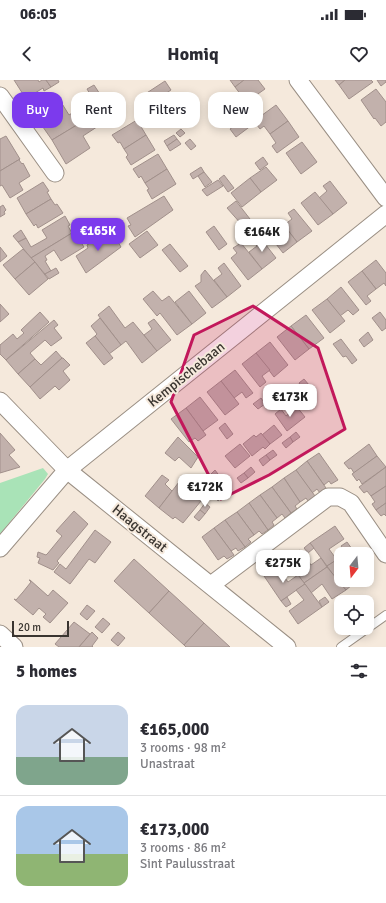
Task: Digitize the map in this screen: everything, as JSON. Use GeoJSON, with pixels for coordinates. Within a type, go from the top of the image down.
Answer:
{"type":"FeatureCollection","features":[{"type":"Feature","properties":{"kind":"street"},"geometry":{"type":"LineString","coordinates":[[298,80],[386,198]]}},
{"type":"Feature","properties":{"kind":"street"},"geometry":{"type":"LineString","coordinates":[[0,96],[55,173]]}},
{"type":"Feature","properties":{"kind":"street","name":"Kempischebaan"},"geometry":{"type":"LineString","coordinates":[[0,548],[67,470],[386,214]]}},
{"type":"Feature","properties":{"kind":"street","name":"Haagstraat"},"geometry":{"type":"LineString","coordinates":[[0,402],[67,470],[287,647]]}},
{"type":"Feature","properties":{"kind":"street"},"geometry":{"type":"LineString","coordinates":[[211,585],[328,497],[340,497],[351,503],[386,554]]}},
{"type":"Feature","properties":{"kind":"street"},"geometry":{"type":"LineString","coordinates":[[0,634],[14,647]]}},
{"type":"Feature","properties":{"kind":"lane"},"geometry":{"type":"LineString","coordinates":[[341,647],[386,615]]}},
{"type":"Feature","properties":{"kind":"highlighted area"},"geometry":{"type":"Polygon","coordinates":[[[253,306],[318,348],[345,429],[269,475],[221,499],[171,402],[194,335],[253,306]]]}},
{"type":"Feature","properties":{"kind":"green space"},"geometry":{"type":"Polygon","coordinates":[[[43,468],[48,474],[45,479],[0,534],[0,483],[43,468]]]}},
{"type":"Feature","properties":{"kind":"building"},"geometry":{"type":"Polygon","coordinates":[[[14,80],[38,80],[39,82],[46,80],[51,87],[44,91],[43,88],[37,92],[22,92],[14,80]]]}},
{"type":"Feature","properties":{"kind":"building"},"geometry":{"type":"Polygon","coordinates":[[[46,80],[58,80],[59,82],[51,87],[46,80]]]}},
{"type":"Feature","properties":{"kind":"building"},"geometry":{"type":"Polygon","coordinates":[[[230,80],[244,80],[235,87],[230,80]]]}},
{"type":"Feature","properties":{"kind":"building"},"geometry":{"type":"Polygon","coordinates":[[[244,80],[258,80],[265,89],[261,92],[239,92],[235,87],[244,80]]]}},
{"type":"Feature","properties":{"kind":"building"},"geometry":{"type":"Polygon","coordinates":[[[335,80],[345,80],[339,85],[335,80]]]}},
{"type":"Feature","properties":{"kind":"building"},"geometry":{"type":"Polygon","coordinates":[[[345,80],[371,80],[373,82],[349,99],[339,85],[345,80]]]}},
{"type":"Feature","properties":{"kind":"building"},"geometry":{"type":"Polygon","coordinates":[[[377,80],[386,80],[386,82],[381,86],[377,80]]]}},
{"type":"Feature","properties":{"kind":"building"},"geometry":{"type":"Polygon","coordinates":[[[165,81],[171,90],[168,92],[148,92],[165,81]]]}},
{"type":"Feature","properties":{"kind":"building"},"geometry":{"type":"Polygon","coordinates":[[[94,85],[99,92],[89,92],[87,89],[94,85]]]}},
{"type":"Feature","properties":{"kind":"building"},"geometry":{"type":"Polygon","coordinates":[[[376,89],[386,102],[386,122],[381,126],[375,118],[374,119],[361,100],[376,89]]]}},
{"type":"Feature","properties":{"kind":"building"},"geometry":{"type":"Polygon","coordinates":[[[63,105],[69,115],[71,114],[72,128],[52,140],[44,128],[63,128],[63,105]]]}},
{"type":"Feature","properties":{"kind":"building"},"geometry":{"type":"Polygon","coordinates":[[[276,105],[288,121],[270,134],[264,126],[263,127],[263,114],[276,105]]]}},
{"type":"Feature","properties":{"kind":"building"},"geometry":{"type":"Polygon","coordinates":[[[288,121],[299,137],[277,153],[272,146],[276,143],[270,134],[288,121]]]}},
{"type":"Feature","properties":{"kind":"building"},"geometry":{"type":"Polygon","coordinates":[[[134,122],[134,128],[142,128],[146,135],[124,149],[120,142],[118,143],[112,135],[126,128],[134,122]]]}},
{"type":"Feature","properties":{"kind":"building"},"geometry":{"type":"Polygon","coordinates":[[[72,128],[95,128],[83,136],[90,148],[66,164],[52,140],[72,128]]]}},
{"type":"Feature","properties":{"kind":"building"},"geometry":{"type":"Polygon","coordinates":[[[231,128],[248,128],[236,137],[230,129],[231,128]]]}},
{"type":"Feature","properties":{"kind":"building"},"geometry":{"type":"Polygon","coordinates":[[[181,129],[185,133],[180,137],[176,133],[181,129]]]}},
{"type":"Feature","properties":{"kind":"building"},"geometry":{"type":"Polygon","coordinates":[[[146,135],[155,150],[131,165],[126,157],[128,155],[124,149],[146,135]]]}},
{"type":"Feature","properties":{"kind":"building"},"geometry":{"type":"Polygon","coordinates":[[[174,135],[177,139],[167,146],[164,141],[174,135]]]}},
{"type":"Feature","properties":{"kind":"building"},"geometry":{"type":"Polygon","coordinates":[[[6,136],[20,159],[0,171],[0,139],[6,136]]]}},
{"type":"Feature","properties":{"kind":"building"},"geometry":{"type":"Polygon","coordinates":[[[177,139],[181,144],[170,151],[167,146],[177,139]]]}},
{"type":"Feature","properties":{"kind":"building"},"geometry":{"type":"Polygon","coordinates":[[[190,139],[196,146],[191,150],[185,143],[190,139]]]}},
{"type":"Feature","properties":{"kind":"building"},"geometry":{"type":"Polygon","coordinates":[[[302,142],[317,162],[301,174],[286,153],[302,142]]]}},
{"type":"Feature","properties":{"kind":"building"},"geometry":{"type":"Polygon","coordinates":[[[158,154],[167,169],[145,183],[141,176],[139,178],[133,169],[158,154]]]}},
{"type":"Feature","properties":{"kind":"building"},"geometry":{"type":"Polygon","coordinates":[[[263,157],[268,164],[260,170],[255,163],[263,157]]]}},
{"type":"Feature","properties":{"kind":"building"},"geometry":{"type":"Polygon","coordinates":[[[20,159],[19,160],[22,164],[23,163],[30,176],[19,183],[23,190],[10,198],[2,185],[0,186],[0,171],[20,159]]]}},
{"type":"Feature","properties":{"kind":"building"},"geometry":{"type":"Polygon","coordinates":[[[201,167],[204,172],[193,179],[190,174],[201,167]]]}},
{"type":"Feature","properties":{"kind":"building"},"geometry":{"type":"Polygon","coordinates":[[[266,167],[277,180],[261,192],[250,178],[266,167]]]}},
{"type":"Feature","properties":{"kind":"building"},"geometry":{"type":"Polygon","coordinates":[[[167,169],[176,184],[152,199],[147,190],[149,189],[145,183],[167,169]]]}},
{"type":"Feature","properties":{"kind":"building"},"geometry":{"type":"Polygon","coordinates":[[[204,172],[212,182],[205,187],[198,176],[204,172]]]}},
{"type":"Feature","properties":{"kind":"building"},"geometry":{"type":"Polygon","coordinates":[[[224,175],[234,188],[228,192],[219,179],[224,175]]]}},
{"type":"Feature","properties":{"kind":"building"},"geometry":{"type":"Polygon","coordinates":[[[250,178],[261,192],[242,207],[231,193],[250,178]]]}},
{"type":"Feature","properties":{"kind":"building"},"geometry":{"type":"Polygon","coordinates":[[[218,180],[223,186],[207,196],[202,190],[218,180]]]}},
{"type":"Feature","properties":{"kind":"building"},"geometry":{"type":"Polygon","coordinates":[[[330,181],[347,203],[333,214],[319,198],[327,191],[323,186],[330,181]]]}},
{"type":"Feature","properties":{"kind":"building"},"geometry":{"type":"Polygon","coordinates":[[[43,182],[49,191],[47,192],[51,199],[26,214],[17,198],[43,182]]]}},
{"type":"Feature","properties":{"kind":"building"},"geometry":{"type":"Polygon","coordinates":[[[315,192],[333,214],[318,225],[301,203],[315,192]]]}},
{"type":"Feature","properties":{"kind":"building"},"geometry":{"type":"Polygon","coordinates":[[[164,196],[173,210],[135,237],[128,226],[131,225],[127,218],[164,196]]]}},
{"type":"Feature","properties":{"kind":"building"},"geometry":{"type":"Polygon","coordinates":[[[51,199],[55,205],[57,204],[63,213],[38,228],[36,224],[34,226],[26,214],[51,199]]]}},
{"type":"Feature","properties":{"kind":"building"},"geometry":{"type":"Polygon","coordinates":[[[236,201],[257,228],[250,234],[227,208],[236,201]]]}},
{"type":"Feature","properties":{"kind":"building"},"geometry":{"type":"Polygon","coordinates":[[[3,205],[6,210],[4,212],[5,214],[0,217],[0,207],[3,205]]]}},
{"type":"Feature","properties":{"kind":"building"},"geometry":{"type":"Polygon","coordinates":[[[294,209],[312,231],[297,242],[284,225],[292,219],[288,213],[294,209]]]}},
{"type":"Feature","properties":{"kind":"building"},"geometry":{"type":"Polygon","coordinates":[[[65,216],[72,233],[31,258],[18,242],[26,238],[31,247],[47,238],[42,230],[65,216]]]}},
{"type":"Feature","properties":{"kind":"building"},"geometry":{"type":"Polygon","coordinates":[[[280,220],[297,242],[283,253],[266,231],[280,220]]]}},
{"type":"Feature","properties":{"kind":"building"},"geometry":{"type":"Polygon","coordinates":[[[214,226],[227,244],[219,250],[206,232],[214,226]]]}},
{"type":"Feature","properties":{"kind":"building"},"geometry":{"type":"Polygon","coordinates":[[[21,230],[26,238],[18,242],[13,236],[21,230]]]}},
{"type":"Feature","properties":{"kind":"building"},"geometry":{"type":"Polygon","coordinates":[[[147,231],[158,245],[140,258],[129,244],[147,231]]]}},
{"type":"Feature","properties":{"kind":"building"},"geometry":{"type":"Polygon","coordinates":[[[108,232],[112,238],[115,237],[121,247],[86,273],[76,256],[88,248],[87,245],[108,232]]]}},
{"type":"Feature","properties":{"kind":"building"},"geometry":{"type":"Polygon","coordinates":[[[72,233],[76,239],[78,238],[84,247],[61,261],[54,250],[45,256],[47,260],[45,261],[51,271],[45,274],[31,258],[72,233]]]}},
{"type":"Feature","properties":{"kind":"building"},"geometry":{"type":"Polygon","coordinates":[[[259,236],[276,258],[262,269],[249,252],[257,246],[253,241],[259,236]]]}},
{"type":"Feature","properties":{"kind":"building"},"geometry":{"type":"Polygon","coordinates":[[[241,243],[262,269],[248,280],[231,258],[237,253],[233,248],[241,243]]]}},
{"type":"Feature","properties":{"kind":"building"},"geometry":{"type":"Polygon","coordinates":[[[170,244],[188,266],[180,272],[162,250],[170,244]]]}},
{"type":"Feature","properties":{"kind":"building"},"geometry":{"type":"Polygon","coordinates":[[[0,247],[7,256],[0,262],[0,247]]]}},
{"type":"Feature","properties":{"kind":"building"},"geometry":{"type":"Polygon","coordinates":[[[23,249],[35,262],[15,279],[3,265],[23,249]]]}},
{"type":"Feature","properties":{"kind":"building"},"geometry":{"type":"Polygon","coordinates":[[[376,260],[386,273],[386,286],[384,283],[376,289],[362,271],[376,260]]]}},
{"type":"Feature","properties":{"kind":"building"},"geometry":{"type":"Polygon","coordinates":[[[35,262],[48,279],[29,295],[15,279],[35,262]]]}},
{"type":"Feature","properties":{"kind":"building"},"geometry":{"type":"Polygon","coordinates":[[[224,263],[241,286],[227,297],[214,280],[222,274],[218,268],[224,263]]]}},
{"type":"Feature","properties":{"kind":"building"},"geometry":{"type":"Polygon","coordinates":[[[56,268],[59,273],[49,279],[45,274],[56,268]]]}},
{"type":"Feature","properties":{"kind":"building"},"geometry":{"type":"Polygon","coordinates":[[[205,270],[227,297],[212,308],[195,286],[201,282],[201,275],[205,270]]]}},
{"type":"Feature","properties":{"kind":"building"},"geometry":{"type":"Polygon","coordinates":[[[362,271],[376,289],[367,296],[371,301],[366,305],[348,282],[362,271]]]}},
{"type":"Feature","properties":{"kind":"building"},"geometry":{"type":"Polygon","coordinates":[[[341,287],[359,310],[353,315],[348,310],[340,316],[327,299],[341,287]]]}},
{"type":"Feature","properties":{"kind":"building"},"geometry":{"type":"Polygon","coordinates":[[[153,291],[162,301],[169,296],[192,324],[177,335],[160,313],[157,316],[143,299],[153,291]]]}},
{"type":"Feature","properties":{"kind":"building"},"geometry":{"type":"Polygon","coordinates":[[[189,291],[206,313],[192,324],[175,302],[189,291]]]}},
{"type":"Feature","properties":{"kind":"building"},"geometry":{"type":"Polygon","coordinates":[[[327,299],[345,321],[330,333],[312,310],[327,299]]]}},
{"type":"Feature","properties":{"kind":"building"},"geometry":{"type":"Polygon","coordinates":[[[0,304],[9,314],[0,322],[0,304]]]}},
{"type":"Feature","properties":{"kind":"building"},"geometry":{"type":"Polygon","coordinates":[[[109,306],[125,328],[133,322],[157,351],[142,363],[126,341],[121,345],[98,315],[109,306]]]}},
{"type":"Feature","properties":{"kind":"building"},"geometry":{"type":"Polygon","coordinates":[[[40,312],[49,322],[6,360],[0,354],[0,345],[13,334],[17,339],[24,333],[21,330],[40,312]]]}},
{"type":"Feature","properties":{"kind":"building"},"geometry":{"type":"Polygon","coordinates":[[[380,312],[386,320],[386,328],[382,331],[372,318],[380,312]]]}},
{"type":"Feature","properties":{"kind":"building"},"geometry":{"type":"Polygon","coordinates":[[[306,315],[324,338],[309,349],[291,326],[306,315]]]}},
{"type":"Feature","properties":{"kind":"building"},"geometry":{"type":"Polygon","coordinates":[[[100,318],[121,345],[109,354],[95,336],[97,334],[91,326],[100,318]]]}},
{"type":"Feature","properties":{"kind":"building"},"geometry":{"type":"Polygon","coordinates":[[[154,319],[171,340],[157,351],[144,335],[152,329],[148,323],[154,319]]]}},
{"type":"Feature","properties":{"kind":"building"},"geometry":{"type":"Polygon","coordinates":[[[54,320],[58,325],[54,328],[62,338],[51,346],[45,340],[30,353],[35,359],[18,374],[6,360],[54,320]]]}},
{"type":"Feature","properties":{"kind":"building"},"geometry":{"type":"Polygon","coordinates":[[[291,326],[309,349],[295,360],[277,337],[291,326]]]}},
{"type":"Feature","properties":{"kind":"building"},"geometry":{"type":"Polygon","coordinates":[[[368,332],[373,340],[364,347],[359,340],[368,332]]]}},
{"type":"Feature","properties":{"kind":"building"},"geometry":{"type":"Polygon","coordinates":[[[95,336],[113,358],[104,365],[86,343],[95,336]]]}},
{"type":"Feature","properties":{"kind":"building"},"geometry":{"type":"Polygon","coordinates":[[[341,339],[357,360],[352,364],[346,356],[343,357],[333,344],[341,339]]]}},
{"type":"Feature","properties":{"kind":"building"},"geometry":{"type":"Polygon","coordinates":[[[270,342],[288,365],[274,377],[256,353],[270,342]]]}},
{"type":"Feature","properties":{"kind":"building"},"geometry":{"type":"Polygon","coordinates":[[[56,351],[62,358],[30,387],[18,374],[35,359],[41,365],[56,351]]]}},
{"type":"Feature","properties":{"kind":"building"},"geometry":{"type":"Polygon","coordinates":[[[256,353],[270,370],[262,376],[266,382],[260,387],[242,364],[256,353]]]}},
{"type":"Feature","properties":{"kind":"building"},"geometry":{"type":"Polygon","coordinates":[[[62,358],[70,365],[63,371],[70,380],[59,390],[55,386],[40,399],[30,387],[62,358]]]}},
{"type":"Feature","properties":{"kind":"building"},"geometry":{"type":"Polygon","coordinates":[[[235,370],[253,393],[246,398],[242,392],[234,398],[221,381],[235,370]]]}},
{"type":"Feature","properties":{"kind":"building"},"geometry":{"type":"Polygon","coordinates":[[[304,379],[309,385],[303,389],[299,383],[304,379]]]}},
{"type":"Feature","properties":{"kind":"building"},"geometry":{"type":"Polygon","coordinates":[[[221,381],[239,404],[225,415],[207,392],[221,381]]]}},
{"type":"Feature","properties":{"kind":"building"},"geometry":{"type":"Polygon","coordinates":[[[200,397],[218,420],[203,431],[186,408],[200,397]]]}},
{"type":"Feature","properties":{"kind":"building"},"geometry":{"type":"Polygon","coordinates":[[[261,398],[265,404],[258,409],[253,404],[261,398]]]}},
{"type":"Feature","properties":{"kind":"building"},"geometry":{"type":"Polygon","coordinates":[[[297,407],[305,417],[287,431],[275,414],[281,409],[286,416],[297,407]]]}},
{"type":"Feature","properties":{"kind":"building"},"geometry":{"type":"Polygon","coordinates":[[[186,408],[206,435],[198,441],[195,438],[189,442],[171,419],[186,408]]]}},
{"type":"Feature","properties":{"kind":"building"},"geometry":{"type":"Polygon","coordinates":[[[225,423],[233,434],[227,439],[219,428],[225,423]]]}},
{"type":"Feature","properties":{"kind":"building"},"geometry":{"type":"Polygon","coordinates":[[[274,425],[282,435],[270,444],[262,435],[274,425]]]}},
{"type":"Feature","properties":{"kind":"building"},"geometry":{"type":"Polygon","coordinates":[[[296,432],[300,437],[293,442],[290,437],[296,432]]]}},
{"type":"Feature","properties":{"kind":"building"},"geometry":{"type":"Polygon","coordinates":[[[0,433],[15,450],[9,455],[20,467],[0,473],[0,433]]]}},
{"type":"Feature","properties":{"kind":"building"},"geometry":{"type":"Polygon","coordinates":[[[261,433],[270,444],[265,449],[263,447],[252,456],[243,444],[254,435],[256,437],[261,433]]]}},
{"type":"Feature","properties":{"kind":"building"},"geometry":{"type":"Polygon","coordinates":[[[178,437],[198,457],[191,468],[179,457],[175,461],[165,453],[178,437]]]}},
{"type":"Feature","properties":{"kind":"building"},"geometry":{"type":"Polygon","coordinates":[[[290,437],[293,442],[286,448],[282,443],[290,437]]]}},
{"type":"Feature","properties":{"kind":"building"},"geometry":{"type":"Polygon","coordinates":[[[240,444],[250,456],[235,468],[225,456],[240,444]]]}},
{"type":"Feature","properties":{"kind":"building"},"geometry":{"type":"Polygon","coordinates":[[[369,444],[377,456],[354,473],[351,468],[349,469],[344,463],[369,444]]]}},
{"type":"Feature","properties":{"kind":"building"},"geometry":{"type":"Polygon","coordinates":[[[273,450],[277,455],[270,460],[266,455],[273,450]]]}},
{"type":"Feature","properties":{"kind":"building"},"geometry":{"type":"Polygon","coordinates":[[[319,453],[338,480],[331,484],[329,481],[324,485],[307,461],[319,453]]]}},
{"type":"Feature","properties":{"kind":"building"},"geometry":{"type":"Polygon","coordinates":[[[266,455],[270,460],[263,466],[259,460],[266,455]]]}},
{"type":"Feature","properties":{"kind":"building"},"geometry":{"type":"Polygon","coordinates":[[[377,456],[386,467],[362,484],[359,479],[357,481],[352,474],[377,456]]]}},
{"type":"Feature","properties":{"kind":"building"},"geometry":{"type":"Polygon","coordinates":[[[307,461],[326,488],[320,493],[317,489],[312,493],[296,470],[307,461]]]}},
{"type":"Feature","properties":{"kind":"building"},"geometry":{"type":"Polygon","coordinates":[[[251,467],[255,472],[248,478],[244,473],[251,467]]]}},
{"type":"Feature","properties":{"kind":"building"},"geometry":{"type":"Polygon","coordinates":[[[386,467],[386,486],[371,496],[367,491],[364,493],[359,487],[386,467]]]}},
{"type":"Feature","properties":{"kind":"building"},"geometry":{"type":"Polygon","coordinates":[[[215,470],[223,481],[213,489],[206,479],[215,470]]]}},
{"type":"Feature","properties":{"kind":"building"},"geometry":{"type":"Polygon","coordinates":[[[296,470],[315,496],[308,501],[306,498],[300,502],[284,478],[296,470]]]}},
{"type":"Feature","properties":{"kind":"building"},"geometry":{"type":"Polygon","coordinates":[[[244,473],[248,478],[241,483],[237,478],[244,473]]]}},
{"type":"Feature","properties":{"kind":"building"},"geometry":{"type":"Polygon","coordinates":[[[162,475],[169,480],[165,484],[172,491],[159,508],[145,496],[162,475]]]}},
{"type":"Feature","properties":{"kind":"building"},"geometry":{"type":"Polygon","coordinates":[[[284,478],[300,502],[295,506],[297,509],[291,513],[272,487],[284,478]]]}},
{"type":"Feature","properties":{"kind":"building"},"geometry":{"type":"Polygon","coordinates":[[[179,482],[187,489],[189,486],[194,490],[192,493],[205,503],[201,501],[183,523],[175,517],[173,519],[159,508],[179,482]]]}},
{"type":"Feature","properties":{"kind":"building"},"geometry":{"type":"Polygon","coordinates":[[[228,485],[232,490],[225,495],[221,490],[228,485]]]}},
{"type":"Feature","properties":{"kind":"building"},"geometry":{"type":"Polygon","coordinates":[[[386,486],[386,503],[376,510],[372,504],[375,502],[371,496],[386,486]]]}},
{"type":"Feature","properties":{"kind":"building"},"geometry":{"type":"Polygon","coordinates":[[[272,487],[291,513],[285,518],[282,514],[277,518],[260,495],[272,487]]]}},
{"type":"Feature","properties":{"kind":"building"},"geometry":{"type":"Polygon","coordinates":[[[221,490],[225,495],[218,501],[214,495],[221,490]]]}},
{"type":"Feature","properties":{"kind":"building"},"geometry":{"type":"Polygon","coordinates":[[[260,495],[277,518],[272,522],[274,525],[268,530],[249,503],[260,495]]]}},
{"type":"Feature","properties":{"kind":"building"},"geometry":{"type":"Polygon","coordinates":[[[205,503],[210,507],[205,514],[200,510],[205,503]]]}},
{"type":"Feature","properties":{"kind":"building"},"geometry":{"type":"Polygon","coordinates":[[[249,503],[268,530],[262,534],[259,531],[254,535],[237,512],[249,503]]]}},
{"type":"Feature","properties":{"kind":"building"},"geometry":{"type":"Polygon","coordinates":[[[386,503],[386,516],[384,514],[381,516],[376,510],[386,503]]]}},
{"type":"Feature","properties":{"kind":"building"},"geometry":{"type":"Polygon","coordinates":[[[200,510],[205,514],[199,521],[194,517],[200,510]]]}},
{"type":"Feature","properties":{"kind":"building"},"geometry":{"type":"Polygon","coordinates":[[[74,511],[88,524],[57,561],[59,563],[53,570],[38,563],[40,558],[37,557],[38,552],[46,555],[48,553],[62,536],[56,531],[74,511]]]}},
{"type":"Feature","properties":{"kind":"building"},"geometry":{"type":"Polygon","coordinates":[[[237,512],[254,535],[248,539],[251,542],[245,547],[225,520],[237,512]]]}},
{"type":"Feature","properties":{"kind":"building"},"geometry":{"type":"Polygon","coordinates":[[[225,520],[245,547],[238,551],[236,548],[231,551],[214,528],[225,520]]]}},
{"type":"Feature","properties":{"kind":"building"},"geometry":{"type":"Polygon","coordinates":[[[335,526],[344,539],[329,549],[334,556],[334,562],[327,566],[310,543],[335,526]]]}},
{"type":"Feature","properties":{"kind":"building"},"geometry":{"type":"Polygon","coordinates":[[[214,528],[234,555],[227,559],[224,556],[218,560],[202,537],[214,528]]]}},
{"type":"Feature","properties":{"kind":"building"},"geometry":{"type":"Polygon","coordinates":[[[95,530],[111,542],[95,563],[89,559],[70,584],[54,572],[60,564],[66,569],[95,530]]]}},
{"type":"Feature","properties":{"kind":"building"},"geometry":{"type":"Polygon","coordinates":[[[347,542],[351,547],[342,547],[341,546],[347,542]]]}},
{"type":"Feature","properties":{"kind":"building"},"geometry":{"type":"Polygon","coordinates":[[[310,543],[314,548],[308,553],[304,548],[310,543]]]}},
{"type":"Feature","properties":{"kind":"building"},"geometry":{"type":"Polygon","coordinates":[[[300,550],[311,565],[321,558],[327,567],[304,583],[287,560],[300,550]]]}},
{"type":"Feature","properties":{"kind":"building"},"geometry":{"type":"Polygon","coordinates":[[[134,559],[169,591],[149,613],[114,581],[134,559]]]}},
{"type":"Feature","properties":{"kind":"building"},"geometry":{"type":"Polygon","coordinates":[[[287,560],[291,565],[284,570],[281,564],[287,560]]]}},
{"type":"Feature","properties":{"kind":"building"},"geometry":{"type":"Polygon","coordinates":[[[334,562],[334,576],[327,566],[334,562]]]}},
{"type":"Feature","properties":{"kind":"building"},"geometry":{"type":"Polygon","coordinates":[[[277,567],[288,582],[298,575],[305,584],[281,601],[264,576],[277,567]]]}},
{"type":"Feature","properties":{"kind":"building"},"geometry":{"type":"Polygon","coordinates":[[[327,567],[334,575],[334,587],[344,587],[346,590],[338,595],[334,595],[334,598],[332,599],[322,584],[311,593],[304,583],[327,567]]]}},
{"type":"Feature","properties":{"kind":"building"},"geometry":{"type":"Polygon","coordinates":[[[29,580],[48,596],[53,590],[68,603],[50,623],[43,617],[46,614],[39,608],[33,615],[14,599],[16,600],[31,582],[29,580]]]}},
{"type":"Feature","properties":{"kind":"building"},"geometry":{"type":"Polygon","coordinates":[[[305,584],[322,607],[298,624],[289,611],[304,600],[296,590],[305,584]]]}},
{"type":"Feature","properties":{"kind":"building"},"geometry":{"type":"Polygon","coordinates":[[[169,591],[204,623],[184,645],[149,613],[169,591]]]}},
{"type":"Feature","properties":{"kind":"building"},"geometry":{"type":"Polygon","coordinates":[[[287,597],[291,604],[286,607],[281,601],[287,597]]]}},
{"type":"Feature","properties":{"kind":"building"},"geometry":{"type":"Polygon","coordinates":[[[325,597],[329,602],[322,607],[319,601],[325,597]]]}},
{"type":"Feature","properties":{"kind":"building"},"geometry":{"type":"Polygon","coordinates":[[[87,605],[95,611],[87,620],[80,614],[87,605]]]}},
{"type":"Feature","properties":{"kind":"building"},"geometry":{"type":"Polygon","coordinates":[[[103,618],[110,624],[102,633],[95,627],[103,618]]]}},
{"type":"Feature","properties":{"kind":"building"},"geometry":{"type":"Polygon","coordinates":[[[74,622],[90,634],[79,647],[59,647],[55,644],[74,622]]]}},
{"type":"Feature","properties":{"kind":"building"},"geometry":{"type":"Polygon","coordinates":[[[204,623],[230,647],[186,647],[184,645],[204,623]]]}},
{"type":"Feature","properties":{"kind":"building"},"geometry":{"type":"Polygon","coordinates":[[[92,632],[98,638],[92,646],[93,647],[79,647],[92,632]]]}},
{"type":"Feature","properties":{"kind":"building"},"geometry":{"type":"Polygon","coordinates":[[[118,632],[125,638],[118,646],[111,640],[118,632]]]}}]}
